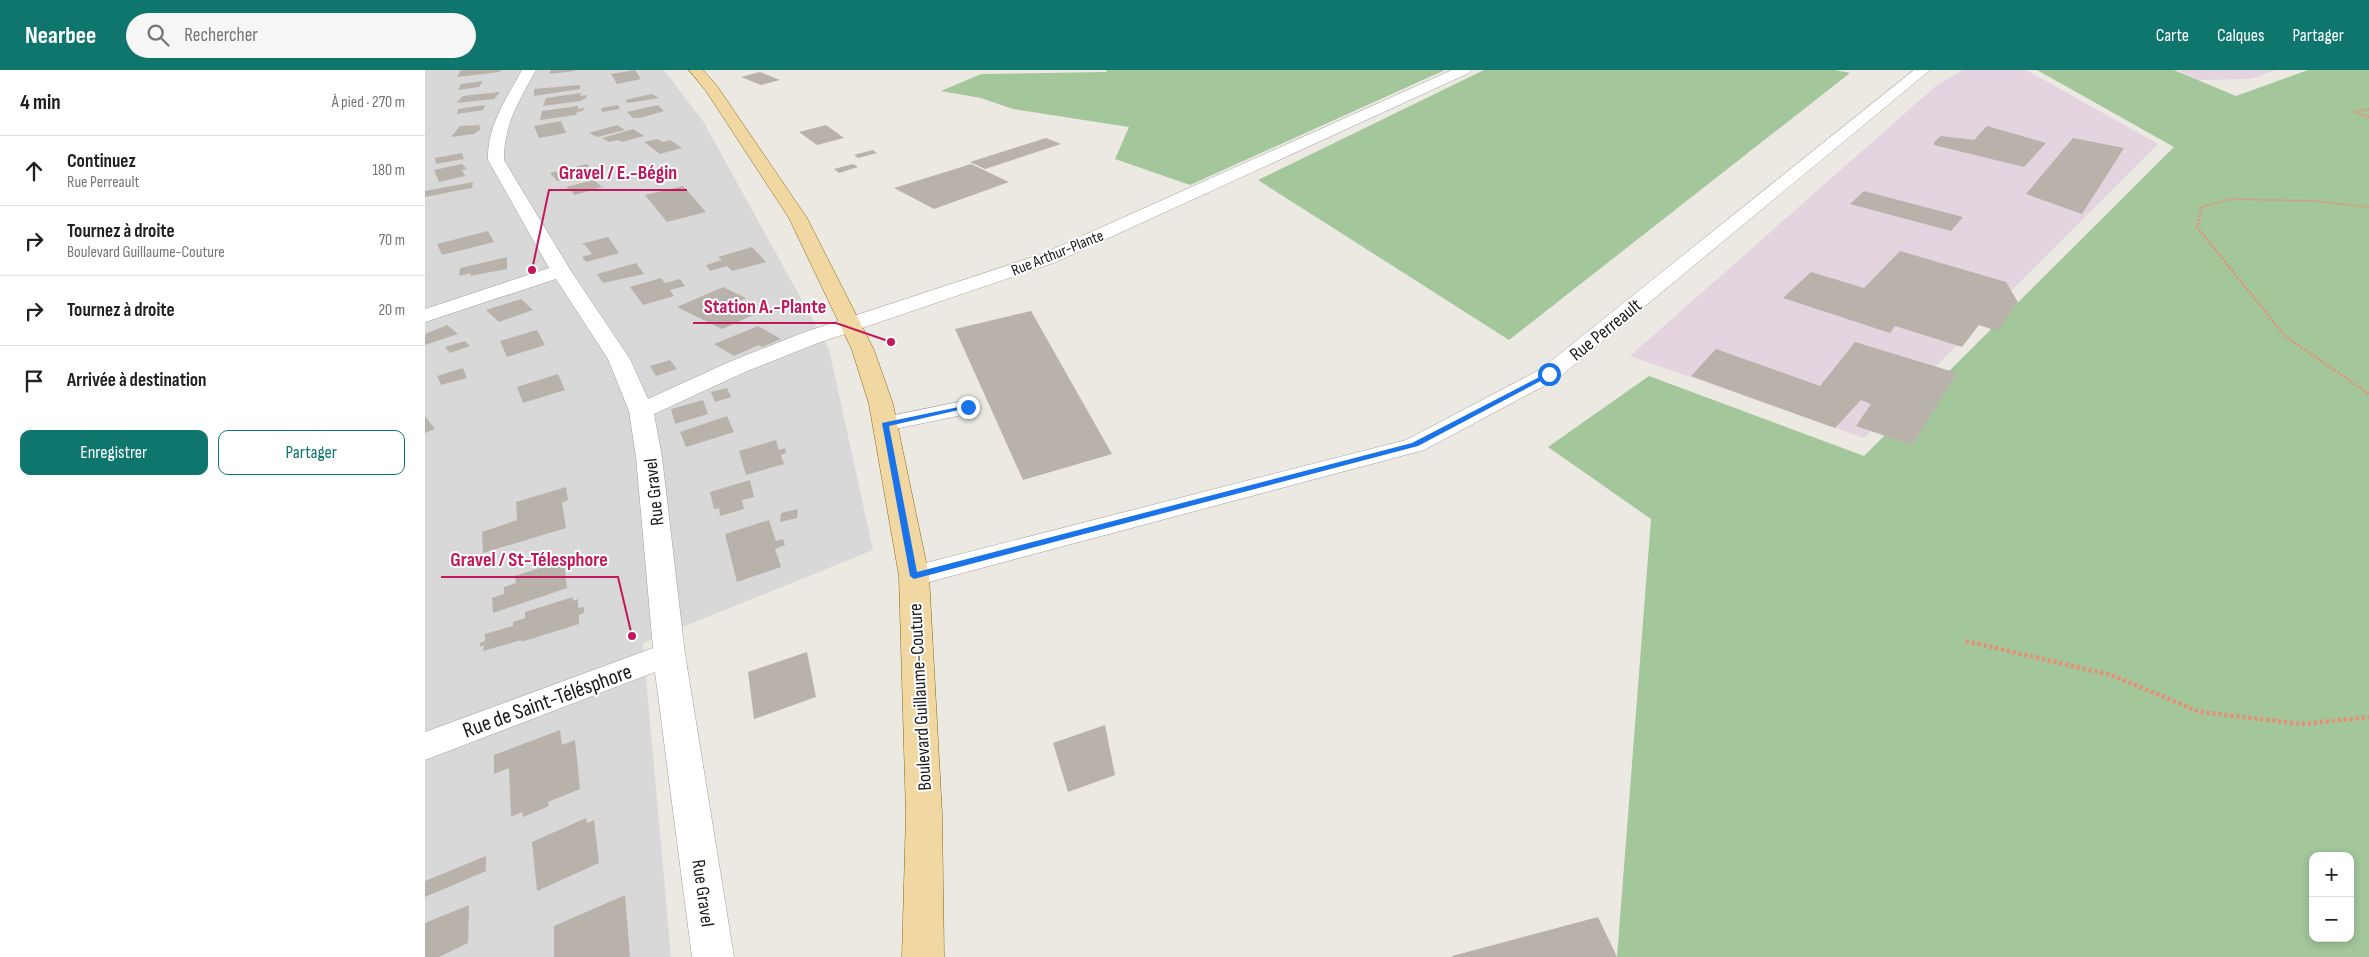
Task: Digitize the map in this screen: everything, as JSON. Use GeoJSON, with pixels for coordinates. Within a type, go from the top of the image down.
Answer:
{"type":"FeatureCollection","features":[{"type":"Feature","properties":{"kind":"main road","name":"Boulevard Guillaume-Couture"},"geometry":{"type":"LineString","coordinates":[[696,70],[712,89],[798,218],[852,325],[863,350],[881,404],[914,576],[924,814],[923,957]]}},
{"type":"Feature","properties":{"kind":"street","name":"Rue Gravel"},"geometry":{"type":"LineString","coordinates":[[529,70],[512,102],[498,136],[495,150],[496,160],[561,271],[619,359],[641,411],[649,457],[669,654],[713,957]]}},
{"type":"Feature","properties":{"kind":"street","name":"Rue Arthur-Plante"},"geometry":{"type":"LineString","coordinates":[[641,411],[773,352],[1049,258],[1464,70]]}},
{"type":"Feature","properties":{"kind":"street","name":"Rue Perreault"},"geometry":{"type":"LineString","coordinates":[[914,576],[1415,445],[1549,374],[1923,70]]}},
{"type":"Feature","properties":{"kind":"street"},"geometry":{"type":"LineString","coordinates":[[425,316],[561,271]]}},
{"type":"Feature","properties":{"kind":"street"},"geometry":{"type":"LineString","coordinates":[[885,424],[968,407]]}},
{"type":"Feature","properties":{"kind":"street","name":"Rue de Saint-Télésphore"},"geometry":{"type":"LineString","coordinates":[[425,746],[669,654]]}},
{"type":"Feature","properties":{"kind":"path"},"geometry":{"type":"LineString","coordinates":[[2369,109],[2354,112],[2369,118]]}},
{"type":"Feature","properties":{"kind":"path"},"geometry":{"type":"LineString","coordinates":[[2369,207],[2314,201],[2231,199],[2202,206],[2197,227],[2285,336],[2369,394]]}},
{"type":"Feature","properties":{"kind":"path"},"geometry":{"type":"LineString","coordinates":[[1965,641],[2111,675],[2200,712],[2302,724],[2369,717]]}},
{"type":"Feature","properties":{"kind":"shaded area"},"geometry":{"type":"Polygon","coordinates":[[[425,70],[664,70],[703,121],[829,349],[873,550],[643,643],[671,957],[425,957],[425,70]]]}},
{"type":"Feature","properties":{"kind":"shaded area"},"geometry":{"type":"Polygon","coordinates":[[[1963,70],[2026,70],[2158,144],[1864,438],[1630,356],[1937,85],[1963,70]]]}},
{"type":"Feature","properties":{"kind":"shaded area"},"geometry":{"type":"Polygon","coordinates":[[[2178,70],[2276,70],[2250,79],[2198,80],[2178,70]]]}},
{"type":"Feature","properties":{"kind":"green space"},"geometry":{"type":"Polygon","coordinates":[[[1107,70],[1445,70],[1190,185],[1115,159],[1129,127],[1013,109],[981,98],[941,91],[981,74],[1106,72],[1107,70]]]}},
{"type":"Feature","properties":{"kind":"green space"},"geometry":{"type":"Polygon","coordinates":[[[1484,70],[1835,70],[1850,73],[1509,340],[1258,180],[1484,70]]]}},
{"type":"Feature","properties":{"kind":"green space"},"geometry":{"type":"Polygon","coordinates":[[[2037,70],[2174,70],[2236,96],[2308,70],[2369,70],[2369,957],[1617,957],[1651,519],[1548,447],[1649,376],[1864,456],[2174,147],[2037,70]]]}},
{"type":"Feature","properties":{"kind":"building"},"geometry":{"type":"Polygon","coordinates":[[[461,70],[501,70],[500,72],[457,77],[461,70]]]}},
{"type":"Feature","properties":{"kind":"building"},"geometry":{"type":"Polygon","coordinates":[[[551,70],[575,70],[575,71],[549,74],[551,70]]]}},
{"type":"Feature","properties":{"kind":"building"},"geometry":{"type":"Polygon","coordinates":[[[635,70],[641,79],[617,84],[611,74],[635,70]]]}},
{"type":"Feature","properties":{"kind":"building"},"geometry":{"type":"Polygon","coordinates":[[[760,72],[780,80],[761,85],[741,77],[760,72]]]}},
{"type":"Feature","properties":{"kind":"building"},"geometry":{"type":"Polygon","coordinates":[[[483,81],[479,87],[458,90],[461,84],[483,81]]]}},
{"type":"Feature","properties":{"kind":"building"},"geometry":{"type":"Polygon","coordinates":[[[580,85],[580,89],[534,96],[534,89],[580,85]]]}},
{"type":"Feature","properties":{"kind":"building"},"geometry":{"type":"Polygon","coordinates":[[[500,92],[494,99],[456,103],[463,96],[500,92]]]}},
{"type":"Feature","properties":{"kind":"building"},"geometry":{"type":"Polygon","coordinates":[[[581,93],[580,96],[587,95],[586,98],[580,101],[543,106],[546,98],[581,93]]]}},
{"type":"Feature","properties":{"kind":"building"},"geometry":{"type":"Polygon","coordinates":[[[652,94],[659,98],[628,103],[625,100],[652,94]]]}},
{"type":"Feature","properties":{"kind":"building"},"geometry":{"type":"Polygon","coordinates":[[[485,105],[483,110],[457,114],[458,109],[485,105]]]}},
{"type":"Feature","properties":{"kind":"building"},"geometry":{"type":"Polygon","coordinates":[[[618,105],[620,109],[602,112],[601,108],[618,105]]]}},
{"type":"Feature","properties":{"kind":"building"},"geometry":{"type":"Polygon","coordinates":[[[658,105],[664,111],[640,118],[633,118],[627,112],[658,105]]]}},
{"type":"Feature","properties":{"kind":"building"},"geometry":{"type":"Polygon","coordinates":[[[578,106],[578,109],[584,108],[583,111],[577,112],[576,115],[540,120],[542,111],[578,106]]]}},
{"type":"Feature","properties":{"kind":"building"},"geometry":{"type":"Polygon","coordinates":[[[561,121],[566,133],[539,138],[534,126],[561,121]]]}},
{"type":"Feature","properties":{"kind":"building"},"geometry":{"type":"Polygon","coordinates":[[[481,125],[479,127],[481,129],[474,134],[451,137],[460,126],[481,125]]]}},
{"type":"Feature","properties":{"kind":"building"},"geometry":{"type":"Polygon","coordinates":[[[617,125],[625,130],[597,137],[589,133],[617,125]]]}},
{"type":"Feature","properties":{"kind":"building"},"geometry":{"type":"Polygon","coordinates":[[[826,125],[844,138],[817,145],[799,132],[826,125]]]}},
{"type":"Feature","properties":{"kind":"building"},"geometry":{"type":"Polygon","coordinates":[[[1987,126],[2046,143],[2024,167],[1934,145],[1934,142],[1941,136],[1974,140],[1987,126]]]}},
{"type":"Feature","properties":{"kind":"building"},"geometry":{"type":"Polygon","coordinates":[[[633,129],[644,136],[622,142],[618,140],[609,142],[602,138],[633,129]]]}},
{"type":"Feature","properties":{"kind":"building"},"geometry":{"type":"Polygon","coordinates":[[[1046,138],[1061,144],[985,169],[970,162],[1046,138]]]}},
{"type":"Feature","properties":{"kind":"building"},"geometry":{"type":"Polygon","coordinates":[[[2073,138],[2124,148],[2082,214],[2026,194],[2073,138]]]}},
{"type":"Feature","properties":{"kind":"building"},"geometry":{"type":"Polygon","coordinates":[[[658,139],[663,142],[670,140],[682,148],[660,154],[644,142],[658,139]]]}},
{"type":"Feature","properties":{"kind":"building"},"geometry":{"type":"Polygon","coordinates":[[[873,150],[877,153],[858,158],[854,155],[873,150]]]}},
{"type":"Feature","properties":{"kind":"building"},"geometry":{"type":"Polygon","coordinates":[[[462,153],[464,159],[436,164],[435,158],[462,153]]]}},
{"type":"Feature","properties":{"kind":"building"},"geometry":{"type":"Polygon","coordinates":[[[462,164],[467,169],[462,170],[465,176],[439,182],[434,170],[462,164]]]}},
{"type":"Feature","properties":{"kind":"building"},"geometry":{"type":"Polygon","coordinates":[[[587,164],[594,172],[557,181],[550,173],[587,164]]]}},
{"type":"Feature","properties":{"kind":"building"},"geometry":{"type":"Polygon","coordinates":[[[853,164],[858,167],[839,173],[834,169],[853,164]]]}},
{"type":"Feature","properties":{"kind":"building"},"geometry":{"type":"Polygon","coordinates":[[[971,164],[1009,182],[934,209],[894,188],[971,164]]]}},
{"type":"Feature","properties":{"kind":"building"},"geometry":{"type":"Polygon","coordinates":[[[594,180],[602,187],[575,195],[566,187],[594,180]]]}},
{"type":"Feature","properties":{"kind":"building"},"geometry":{"type":"Polygon","coordinates":[[[473,182],[472,188],[425,197],[425,191],[473,182]]]}},
{"type":"Feature","properties":{"kind":"building"},"geometry":{"type":"Polygon","coordinates":[[[683,186],[706,212],[667,222],[645,195],[683,186]]]}},
{"type":"Feature","properties":{"kind":"building"},"geometry":{"type":"Polygon","coordinates":[[[1864,191],[1963,217],[1951,231],[1850,204],[1864,191]]]}},
{"type":"Feature","properties":{"kind":"building"},"geometry":{"type":"Polygon","coordinates":[[[488,231],[494,242],[442,255],[437,244],[488,231]]]}},
{"type":"Feature","properties":{"kind":"building"},"geometry":{"type":"Polygon","coordinates":[[[608,237],[619,253],[586,262],[582,257],[592,254],[585,245],[581,244],[608,237]]]}},
{"type":"Feature","properties":{"kind":"building"},"geometry":{"type":"Polygon","coordinates":[[[752,247],[766,262],[732,271],[727,266],[710,271],[706,265],[722,260],[718,257],[752,247]]]}},
{"type":"Feature","properties":{"kind":"building"},"geometry":{"type":"Polygon","coordinates":[[[1900,251],[2006,282],[2018,302],[1997,331],[1979,325],[1962,347],[1895,326],[1890,333],[1783,298],[1811,272],[1864,288],[1900,251]]]}},
{"type":"Feature","properties":{"kind":"building"},"geometry":{"type":"Polygon","coordinates":[[[507,257],[507,269],[470,276],[471,273],[459,276],[460,268],[507,257]]]}},
{"type":"Feature","properties":{"kind":"building"},"geometry":{"type":"Polygon","coordinates":[[[636,263],[644,274],[603,283],[597,274],[636,263]]]}},
{"type":"Feature","properties":{"kind":"building"},"geometry":{"type":"Polygon","coordinates":[[[661,278],[665,283],[680,279],[685,286],[670,290],[674,296],[643,305],[630,287],[661,278]]]}},
{"type":"Feature","properties":{"kind":"building"},"geometry":{"type":"Polygon","coordinates":[[[723,287],[746,298],[736,303],[758,313],[722,329],[677,307],[723,287]]]}},
{"type":"Feature","properties":{"kind":"building"},"geometry":{"type":"Polygon","coordinates":[[[521,299],[533,310],[499,322],[486,310],[521,299]]]}},
{"type":"Feature","properties":{"kind":"building"},"geometry":{"type":"Polygon","coordinates":[[[1031,311],[1112,454],[1023,480],[955,329],[1031,311]]]}},
{"type":"Feature","properties":{"kind":"building"},"geometry":{"type":"Polygon","coordinates":[[[447,325],[458,334],[425,345],[425,334],[447,325]]]}},
{"type":"Feature","properties":{"kind":"building"},"geometry":{"type":"Polygon","coordinates":[[[758,326],[781,339],[762,347],[759,345],[734,356],[714,344],[758,326]]]}},
{"type":"Feature","properties":{"kind":"building"},"geometry":{"type":"Polygon","coordinates":[[[537,330],[545,345],[507,357],[500,341],[537,330]]]}},
{"type":"Feature","properties":{"kind":"building"},"geometry":{"type":"Polygon","coordinates":[[[465,341],[470,346],[450,353],[445,347],[465,341]]]}},
{"type":"Feature","properties":{"kind":"building"},"geometry":{"type":"Polygon","coordinates":[[[1855,342],[1957,373],[1912,445],[1856,426],[1871,404],[1861,400],[1835,428],[1691,376],[1716,349],[1820,386],[1855,342]]]}},
{"type":"Feature","properties":{"kind":"building"},"geometry":{"type":"Polygon","coordinates":[[[670,360],[677,369],[656,376],[650,366],[670,360]]]}},
{"type":"Feature","properties":{"kind":"building"},"geometry":{"type":"Polygon","coordinates":[[[463,368],[467,378],[441,385],[437,376],[463,368]]]}},
{"type":"Feature","properties":{"kind":"building"},"geometry":{"type":"Polygon","coordinates":[[[558,374],[565,390],[523,403],[517,387],[558,374]]]}},
{"type":"Feature","properties":{"kind":"building"},"geometry":{"type":"Polygon","coordinates":[[[727,388],[731,397],[715,402],[711,392],[727,388]]]}},
{"type":"Feature","properties":{"kind":"building"},"geometry":{"type":"Polygon","coordinates":[[[703,400],[708,414],[675,424],[671,409],[703,400]]]}},
{"type":"Feature","properties":{"kind":"building"},"geometry":{"type":"Polygon","coordinates":[[[425,416],[435,429],[425,433],[425,416]]]}},
{"type":"Feature","properties":{"kind":"building"},"geometry":{"type":"Polygon","coordinates":[[[727,416],[734,432],[686,447],[680,432],[727,416]]]}},
{"type":"Feature","properties":{"kind":"building"},"geometry":{"type":"Polygon","coordinates":[[[776,440],[779,450],[785,448],[786,453],[781,455],[784,464],[746,475],[739,451],[776,440]]]}},
{"type":"Feature","properties":{"kind":"building"},"geometry":{"type":"Polygon","coordinates":[[[750,480],[754,497],[742,500],[744,509],[720,516],[719,508],[714,509],[710,492],[750,480]]]}},
{"type":"Feature","properties":{"kind":"building"},"geometry":{"type":"Polygon","coordinates":[[[566,487],[568,500],[562,503],[566,528],[483,553],[482,532],[517,520],[516,502],[566,487]]]}},
{"type":"Feature","properties":{"kind":"building"},"geometry":{"type":"Polygon","coordinates":[[[798,509],[797,518],[780,522],[781,513],[798,509]]]}},
{"type":"Feature","properties":{"kind":"building"},"geometry":{"type":"Polygon","coordinates":[[[769,520],[776,541],[783,539],[785,545],[775,549],[781,567],[737,582],[725,534],[769,520]]]}},
{"type":"Feature","properties":{"kind":"building"},"geometry":{"type":"Polygon","coordinates":[[[564,560],[567,588],[493,613],[492,598],[504,594],[504,587],[516,583],[515,576],[564,560]]]}},
{"type":"Feature","properties":{"kind":"building"},"geometry":{"type":"Polygon","coordinates":[[[573,597],[573,601],[578,599],[578,608],[584,607],[584,613],[579,615],[579,624],[521,642],[521,640],[483,651],[484,645],[480,647],[480,643],[485,641],[485,634],[513,626],[513,622],[525,618],[525,612],[573,597]]]}},
{"type":"Feature","properties":{"kind":"building"},"geometry":{"type":"Polygon","coordinates":[[[807,652],[816,697],[754,719],[748,672],[807,652]]]}},
{"type":"Feature","properties":{"kind":"building"},"geometry":{"type":"Polygon","coordinates":[[[1105,725],[1115,775],[1068,792],[1053,743],[1105,725]]]}},
{"type":"Feature","properties":{"kind":"building"},"geometry":{"type":"Polygon","coordinates":[[[560,730],[562,745],[575,740],[580,789],[548,802],[549,806],[523,817],[522,812],[511,817],[509,768],[494,774],[494,755],[560,730]]]}},
{"type":"Feature","properties":{"kind":"building"},"geometry":{"type":"Polygon","coordinates":[[[586,818],[587,823],[594,820],[599,863],[537,891],[532,842],[586,818]]]}},
{"type":"Feature","properties":{"kind":"building"},"geometry":{"type":"Polygon","coordinates":[[[486,856],[486,871],[425,897],[425,881],[486,856]]]}},
{"type":"Feature","properties":{"kind":"building"},"geometry":{"type":"Polygon","coordinates":[[[625,895],[630,957],[554,957],[554,926],[625,895]]]}},
{"type":"Feature","properties":{"kind":"building"},"geometry":{"type":"Polygon","coordinates":[[[469,905],[468,943],[439,957],[425,957],[425,923],[469,905]]]}},
{"type":"Feature","properties":{"kind":"building"},"geometry":{"type":"Polygon","coordinates":[[[1598,917],[1617,957],[1452,957],[1452,956],[1598,917]]]}},
{"type":"Feature","properties":{"kind":"place","name":"Gravel / E.-Bégin"},"geometry":{"type":"Point","coordinates":[532,270]}},
{"type":"Feature","properties":{"kind":"place","name":"Station A.-Plante"},"geometry":{"type":"Point","coordinates":[891,342]}},
{"type":"Feature","properties":{"kind":"place","name":"Gravel / St-Télesphore"},"geometry":{"type":"Point","coordinates":[632,636]}},
{"type":"Feature","properties":{"kind":"route"},"geometry":{"type":"LineString","coordinates":[[968,407],[885,424],[914,576],[1415,445],[1549,374]]}}]}
